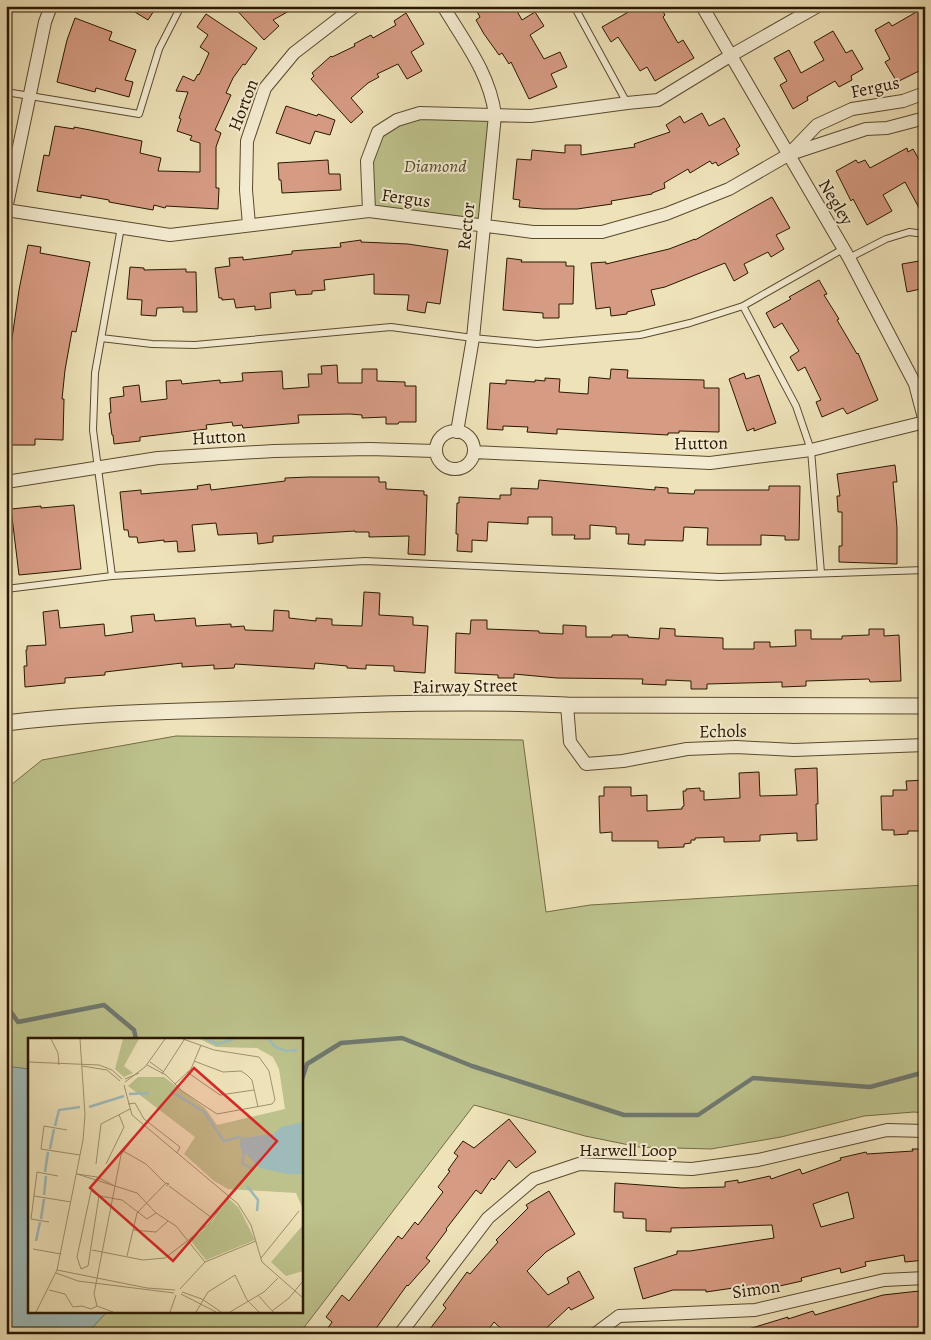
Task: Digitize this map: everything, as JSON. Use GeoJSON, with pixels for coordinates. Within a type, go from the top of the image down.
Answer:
{"type":"FeatureCollection","features":[{"type":"Feature","properties":{"kind":"street"},"geometry":{"type":"LineString","coordinates":[[6,210],[45,22],[51,6]]}},
{"type":"Feature","properties":{"kind":"street","name":"Horton"},"geometry":{"type":"LineString","coordinates":[[249,225],[246,190],[247,141],[265,88],[294,53],[355,6]]}},
{"type":"Feature","properties":{"kind":"street","name":"Rector"},"geometry":{"type":"LineString","coordinates":[[443,6],[479,65],[493,98],[495,115],[472,338],[457,432]]}},
{"type":"Feature","properties":{"kind":"street","name":"Negley"},"geometry":{"type":"LineString","coordinates":[[702,6],[846,254],[915,384],[925,422]]}},
{"type":"Feature","properties":{"kind":"street"},"geometry":{"type":"LineString","coordinates":[[369,210],[366,161],[378,132],[397,120],[420,113],[531,116],[658,100],[818,6]]}},
{"type":"Feature","properties":{"kind":"street","name":"Fergus"},"geometry":{"type":"LineString","coordinates":[[788,155],[817,125],[852,109],[903,101],[925,93]]}},
{"type":"Feature","properties":{"kind":"street","name":"Fergus"},"geometry":{"type":"LineString","coordinates":[[6,210],[170,235],[369,210],[533,232],[602,232],[666,214],[729,189],[788,155],[866,129],[887,128],[925,118]]}},
{"type":"Feature","properties":{"kind":"street","name":"Hutton"},"geometry":{"type":"LineString","coordinates":[[474,452],[710,463],[811,450],[925,422]]}},
{"type":"Feature","properties":{"kind":"street"},"geometry":{"type":"LineString","coordinates":[[457,432],[468,436],[474,452],[469,463],[463,467],[451,469],[440,463],[435,451],[438,440],[442,436],[457,432]]}},
{"type":"Feature","properties":{"kind":"street","name":"Hutton"},"geometry":{"type":"LineString","coordinates":[[6,482],[158,458],[274,451],[370,449],[435,451]]}},
{"type":"Feature","properties":{"kind":"street","name":"Fairway Street"},"geometry":{"type":"LineString","coordinates":[[6,723],[56,717],[300,707],[518,703],[567,705],[925,706]]}},
{"type":"Feature","properties":{"kind":"street","name":"Echols"},"geometry":{"type":"LineString","coordinates":[[567,705],[570,742],[586,764],[624,761],[687,749],[736,747],[794,750],[912,747],[925,745]]}},
{"type":"Feature","properties":{"kind":"street","name":"Harwell Loop"},"geometry":{"type":"LineString","coordinates":[[400,1334],[488,1218],[534,1179],[579,1164],[692,1168],[758,1160],[887,1130],[925,1131]]}},
{"type":"Feature","properties":{"kind":"street","name":"Simon"},"geometry":{"type":"LineString","coordinates":[[595,1334],[619,1316],[756,1310],[884,1280],[925,1278]]}},
{"type":"Feature","properties":{"kind":"lane"},"geometry":{"type":"LineString","coordinates":[[6,92],[139,114],[159,49],[181,6]]}},
{"type":"Feature","properties":{"kind":"lane"},"geometry":{"type":"LineString","coordinates":[[574,6],[626,103]]}},
{"type":"Feature","properties":{"kind":"lane"},"geometry":{"type":"LineString","coordinates":[[112,576],[93,430],[95,374],[121,228]]}},
{"type":"Feature","properties":{"kind":"lane"},"geometry":{"type":"LineString","coordinates":[[101,338],[152,344],[196,345],[391,327],[536,344],[640,335],[690,324],[743,306],[846,254],[886,238],[909,232],[925,234]]}},
{"type":"Feature","properties":{"kind":"lane"},"geometry":{"type":"LineString","coordinates":[[743,306],[796,406],[811,450],[821,574]]}},
{"type":"Feature","properties":{"kind":"lane"},"geometry":{"type":"LineString","coordinates":[[6,589],[112,576],[365,561],[720,578],[925,570]]}},
{"type":"Feature","properties":{"kind":"green space","name":"Diamond"},"geometry":{"type":"Polygon","coordinates":[[[421,115],[493,117],[483,225],[370,210],[368,161],[379,133],[421,115]]]}},
{"type":"Feature","properties":{"kind":"green space"},"geometry":{"type":"Polygon","coordinates":[[[176,736],[523,740],[546,912],[590,905],[925,885],[925,1113],[914,1112],[864,1116],[781,1137],[711,1149],[639,1147],[585,1136],[474,1105],[299,1334],[6,1334],[6,789],[42,760],[176,736]]]}},
{"type":"Feature","properties":{"kind":"water"},"geometry":{"type":"Polygon","coordinates":[[[6,1066],[28,1069],[28,1312],[107,1312],[86,1334],[6,1334],[6,1066]]]}},
{"type":"Feature","properties":{"kind":"building"},"geometry":{"type":"Polygon","coordinates":[[[125,6],[157,6],[148,20],[125,6]]]}},
{"type":"Feature","properties":{"kind":"building"},"geometry":{"type":"Polygon","coordinates":[[[233,6],[298,6],[273,20],[279,26],[264,40],[233,6]]]}},
{"type":"Feature","properties":{"kind":"building"},"geometry":{"type":"Polygon","coordinates":[[[474,6],[514,6],[522,20],[535,12],[544,26],[530,35],[544,59],[560,52],[567,67],[551,74],[557,87],[529,99],[511,62],[509,64],[502,53],[499,55],[484,34],[476,20],[480,17],[474,6]]]}},
{"type":"Feature","properties":{"kind":"building"},"geometry":{"type":"Polygon","coordinates":[[[639,6],[660,6],[665,15],[663,17],[678,43],[683,40],[694,58],[655,81],[647,67],[640,71],[618,37],[611,42],[602,27],[639,6]]]}},
{"type":"Feature","properties":{"kind":"building"},"geometry":{"type":"Polygon","coordinates":[[[925,7],[925,68],[897,82],[885,62],[890,59],[875,30],[889,22],[892,26],[925,7]]]}},
{"type":"Feature","properties":{"kind":"building"},"geometry":{"type":"Polygon","coordinates":[[[406,13],[424,44],[411,52],[422,71],[407,79],[398,64],[377,74],[379,77],[368,83],[351,98],[363,112],[351,123],[311,79],[314,76],[312,73],[331,56],[355,46],[354,44],[371,35],[373,38],[396,25],[394,21],[406,13]]]}},
{"type":"Feature","properties":{"kind":"building"},"geometry":{"type":"Polygon","coordinates":[[[206,14],[257,48],[233,78],[226,93],[231,95],[215,130],[221,133],[216,147],[216,188],[219,188],[218,209],[166,206],[165,208],[154,205],[153,210],[81,195],[81,198],[37,191],[44,155],[49,156],[55,126],[74,129],[74,127],[142,141],[140,153],[161,158],[158,171],[200,172],[200,143],[190,140],[192,136],[177,131],[181,119],[179,118],[188,92],[176,91],[183,76],[194,81],[199,75],[209,53],[200,47],[208,35],[197,27],[206,14]]]}},
{"type":"Feature","properties":{"kind":"building"},"geometry":{"type":"Polygon","coordinates":[[[75,18],[112,32],[109,40],[136,50],[125,80],[133,82],[129,97],[96,88],[95,92],[57,82],[67,40],[75,18]]]}},
{"type":"Feature","properties":{"kind":"building"},"geometry":{"type":"Polygon","coordinates":[[[833,31],[846,53],[852,50],[863,69],[851,76],[852,80],[839,87],[835,81],[807,97],[808,100],[793,109],[780,85],[787,81],[774,58],[789,50],[801,73],[824,60],[814,42],[833,31]]]}},
{"type":"Feature","properties":{"kind":"building"},"geometry":{"type":"Polygon","coordinates":[[[286,106],[335,120],[330,135],[315,131],[310,144],[276,133],[286,106]]]}},
{"type":"Feature","properties":{"kind":"building"},"geometry":{"type":"Polygon","coordinates":[[[702,113],[709,126],[724,118],[740,146],[736,149],[739,154],[718,166],[716,162],[712,164],[710,161],[690,173],[688,169],[664,183],[665,188],[652,194],[611,201],[612,204],[577,209],[543,209],[519,207],[520,200],[513,199],[517,159],[531,160],[532,150],[565,153],[565,145],[581,145],[581,155],[635,147],[634,144],[670,132],[666,125],[680,116],[684,123],[702,113]]]}},
{"type":"Feature","properties":{"kind":"building"},"geometry":{"type":"Polygon","coordinates":[[[907,148],[908,152],[913,149],[925,170],[925,219],[905,182],[883,195],[892,211],[867,225],[853,199],[851,201],[836,171],[856,160],[858,163],[865,160],[870,168],[907,148]]]}},
{"type":"Feature","properties":{"kind":"building"},"geometry":{"type":"Polygon","coordinates":[[[328,160],[329,174],[340,174],[341,190],[282,193],[278,163],[328,160]]]}},
{"type":"Feature","properties":{"kind":"building"},"geometry":{"type":"Polygon","coordinates":[[[772,197],[790,228],[776,235],[784,249],[771,257],[768,252],[744,264],[748,273],[734,281],[725,263],[665,287],[651,290],[655,305],[627,312],[627,314],[611,316],[610,307],[596,309],[591,263],[606,262],[606,264],[669,249],[695,240],[772,197]]]}},
{"type":"Feature","properties":{"kind":"building"},"geometry":{"type":"Polygon","coordinates":[[[361,240],[361,242],[408,244],[448,250],[440,304],[427,302],[425,313],[407,310],[409,295],[374,294],[374,274],[324,280],[325,290],[312,291],[312,294],[296,295],[295,290],[270,293],[271,308],[255,310],[255,306],[236,308],[234,299],[222,300],[222,298],[219,298],[215,268],[230,266],[229,258],[243,257],[243,260],[292,254],[292,251],[341,247],[340,243],[361,240]]]}},
{"type":"Feature","properties":{"kind":"building"},"geometry":{"type":"Polygon","coordinates":[[[28,245],[41,247],[40,253],[90,262],[76,332],[72,331],[65,370],[62,399],[64,399],[63,440],[35,439],[35,445],[6,445],[6,366],[8,366],[19,290],[28,245]]]}},
{"type":"Feature","properties":{"kind":"building"},"geometry":{"type":"Polygon","coordinates":[[[507,258],[522,260],[521,262],[566,262],[566,266],[574,266],[573,304],[559,304],[559,318],[543,318],[543,313],[503,310],[507,258]]]}},
{"type":"Feature","properties":{"kind":"building"},"geometry":{"type":"Polygon","coordinates":[[[925,260],[925,288],[907,292],[902,264],[925,260]]]}},
{"type":"Feature","properties":{"kind":"building"},"geometry":{"type":"Polygon","coordinates":[[[130,267],[144,268],[144,270],[186,269],[186,272],[196,272],[197,312],[183,312],[183,307],[157,308],[156,316],[141,315],[142,300],[127,299],[130,267]]]}},
{"type":"Feature","properties":{"kind":"building"},"geometry":{"type":"Polygon","coordinates":[[[819,280],[827,294],[824,295],[839,319],[837,320],[858,353],[878,400],[847,414],[843,408],[822,417],[816,402],[821,400],[805,367],[798,371],[790,357],[799,351],[782,323],[774,328],[766,313],[819,280]]]}},
{"type":"Feature","properties":{"kind":"building"},"geometry":{"type":"Polygon","coordinates":[[[337,365],[338,383],[362,383],[362,369],[377,369],[377,381],[405,382],[405,386],[416,386],[416,422],[386,424],[386,417],[362,418],[362,415],[350,414],[298,415],[299,423],[243,428],[242,425],[233,426],[232,422],[206,425],[207,429],[140,437],[140,441],[114,444],[109,413],[111,413],[110,398],[124,396],[123,387],[139,385],[141,402],[167,399],[166,381],[181,380],[182,384],[220,380],[220,383],[243,381],[242,373],[282,371],[283,389],[309,387],[308,374],[322,374],[321,366],[337,365]]]}},
{"type":"Feature","properties":{"kind":"building"},"geometry":{"type":"Polygon","coordinates":[[[611,369],[628,370],[627,378],[704,380],[704,388],[719,388],[719,432],[679,431],[679,433],[668,433],[668,435],[557,429],[557,434],[527,432],[528,427],[503,426],[503,430],[487,429],[490,383],[506,384],[506,380],[535,382],[535,380],[545,381],[545,378],[560,379],[559,392],[588,394],[589,377],[610,379],[611,369]]]}},
{"type":"Feature","properties":{"kind":"building"},"geometry":{"type":"Polygon","coordinates":[[[744,373],[746,379],[759,375],[776,423],[754,431],[754,428],[747,431],[729,379],[744,373]]]}},
{"type":"Feature","properties":{"kind":"building"},"geometry":{"type":"Polygon","coordinates":[[[895,465],[897,482],[893,482],[897,528],[897,564],[839,562],[839,546],[842,546],[842,512],[838,512],[837,496],[840,496],[837,474],[895,465]]]}},
{"type":"Feature","properties":{"kind":"building"},"geometry":{"type":"Polygon","coordinates":[[[379,477],[379,482],[386,482],[386,489],[424,491],[424,495],[427,495],[425,555],[408,554],[409,536],[369,537],[369,532],[355,531],[273,536],[273,542],[258,544],[257,533],[218,535],[216,523],[192,525],[195,551],[178,552],[177,541],[164,542],[164,540],[138,543],[137,537],[129,537],[128,530],[124,530],[120,492],[141,490],[141,494],[198,489],[197,486],[210,484],[211,490],[285,481],[285,478],[379,477]]]}},
{"type":"Feature","properties":{"kind":"building"},"geometry":{"type":"Polygon","coordinates":[[[539,480],[655,490],[655,487],[668,488],[668,493],[694,494],[695,490],[769,490],[769,486],[800,486],[799,540],[785,540],[785,536],[761,535],[761,545],[707,545],[708,528],[684,527],[683,541],[645,540],[645,545],[628,544],[629,534],[616,534],[616,527],[590,525],[590,539],[574,539],[575,535],[552,535],[552,517],[528,517],[528,524],[488,522],[487,541],[472,540],[472,552],[457,551],[457,503],[459,503],[459,497],[500,499],[500,495],[511,495],[511,488],[538,489],[539,480]]]}},
{"type":"Feature","properties":{"kind":"building"},"geometry":{"type":"Polygon","coordinates":[[[74,505],[81,569],[19,575],[11,509],[74,505]]]}},
{"type":"Feature","properties":{"kind":"building"},"geometry":{"type":"Polygon","coordinates":[[[364,592],[380,593],[379,615],[413,617],[413,625],[428,626],[425,673],[394,671],[394,666],[366,665],[366,669],[315,663],[314,669],[235,664],[234,668],[214,669],[214,665],[182,667],[182,663],[105,672],[105,675],[65,678],[65,683],[25,687],[24,666],[27,666],[27,646],[46,645],[43,612],[58,610],[60,628],[104,624],[105,636],[133,632],[131,616],[154,614],[155,621],[195,618],[196,626],[231,624],[231,627],[244,626],[245,630],[273,631],[274,610],[289,611],[289,618],[316,621],[316,618],[332,619],[332,625],[362,626],[364,592]]]}},
{"type":"Feature","properties":{"kind":"building"},"geometry":{"type":"Polygon","coordinates":[[[471,620],[487,620],[487,629],[539,631],[539,633],[563,634],[563,625],[586,626],[586,637],[628,635],[628,637],[659,639],[660,628],[675,629],[675,636],[723,638],[723,649],[754,649],[754,642],[770,642],[770,647],[796,646],[795,630],[811,630],[811,639],[842,639],[842,636],[869,635],[869,629],[884,629],[884,636],[899,635],[901,681],[870,682],[869,679],[806,681],[806,686],[782,687],[782,682],[707,684],[707,689],[691,689],[691,681],[666,680],[666,685],[642,684],[643,679],[557,678],[514,674],[514,678],[498,678],[498,675],[455,673],[456,633],[470,634],[471,620]]]}},
{"type":"Feature","properties":{"kind":"building"},"geometry":{"type":"Polygon","coordinates":[[[817,768],[817,840],[797,841],[797,833],[760,835],[760,841],[724,842],[724,837],[695,838],[695,840],[691,840],[691,843],[684,844],[684,847],[658,848],[658,841],[612,841],[612,832],[600,833],[599,796],[604,796],[604,787],[631,787],[631,796],[647,795],[647,811],[682,809],[684,806],[683,791],[686,791],[686,789],[700,788],[700,791],[704,791],[704,800],[740,798],[739,773],[759,772],[760,796],[797,795],[795,769],[817,768]]]}},
{"type":"Feature","properties":{"kind":"building"},"geometry":{"type":"Polygon","coordinates":[[[925,780],[925,831],[908,831],[908,834],[894,835],[894,830],[882,830],[881,796],[893,796],[893,790],[907,790],[906,781],[925,780]]]}},
{"type":"Feature","properties":{"kind":"building"},"geometry":{"type":"Polygon","coordinates":[[[509,1119],[536,1152],[516,1168],[509,1160],[494,1180],[492,1178],[481,1194],[476,1190],[426,1258],[430,1261],[407,1285],[372,1334],[324,1334],[332,1322],[326,1317],[342,1295],[349,1301],[398,1236],[402,1239],[415,1222],[418,1225],[443,1192],[438,1187],[450,1171],[448,1170],[458,1156],[454,1153],[463,1141],[474,1148],[509,1119]]]}},
{"type":"Feature","properties":{"kind":"building"},"geometry":{"type":"Polygon","coordinates":[[[912,1149],[925,1149],[925,1260],[905,1262],[904,1255],[865,1262],[866,1266],[841,1273],[840,1268],[801,1278],[802,1281],[766,1289],[741,1292],[740,1287],[706,1292],[706,1290],[673,1290],[643,1299],[634,1268],[677,1254],[677,1251],[690,1251],[774,1238],[772,1225],[671,1228],[671,1232],[646,1231],[646,1219],[623,1218],[623,1212],[614,1212],[615,1183],[682,1188],[725,1187],[725,1182],[738,1180],[738,1183],[770,1176],[771,1179],[800,1169],[802,1174],[841,1160],[840,1158],[866,1152],[867,1154],[913,1151],[912,1149]],[[848,1192],[813,1204],[821,1227],[854,1218],[848,1192]]]}},
{"type":"Feature","properties":{"kind":"building"},"geometry":{"type":"Polygon","coordinates":[[[549,1191],[575,1234],[546,1252],[527,1271],[548,1295],[569,1283],[567,1278],[579,1271],[594,1298],[571,1310],[569,1307],[540,1334],[507,1334],[494,1322],[485,1334],[426,1334],[446,1308],[443,1305],[467,1272],[470,1274],[498,1242],[496,1240],[528,1208],[526,1205],[549,1191]]]}},
{"type":"Feature","properties":{"kind":"building"},"geometry":{"type":"Polygon","coordinates":[[[919,1291],[923,1332],[903,1334],[743,1334],[742,1331],[813,1311],[815,1315],[883,1295],[919,1291]]]}},
{"type":"Feature","properties":{"kind":"waterway"},"geometry":{"type":"LineString","coordinates":[[6,1005],[18,1022],[104,1005],[134,1030],[136,1038]]}},
{"type":"Feature","properties":{"kind":"waterway"},"geometry":{"type":"LineString","coordinates":[[302,1079],[307,1064],[341,1043],[402,1038],[472,1066],[624,1115],[698,1115],[753,1078],[870,1087],[925,1072]]}}]}
